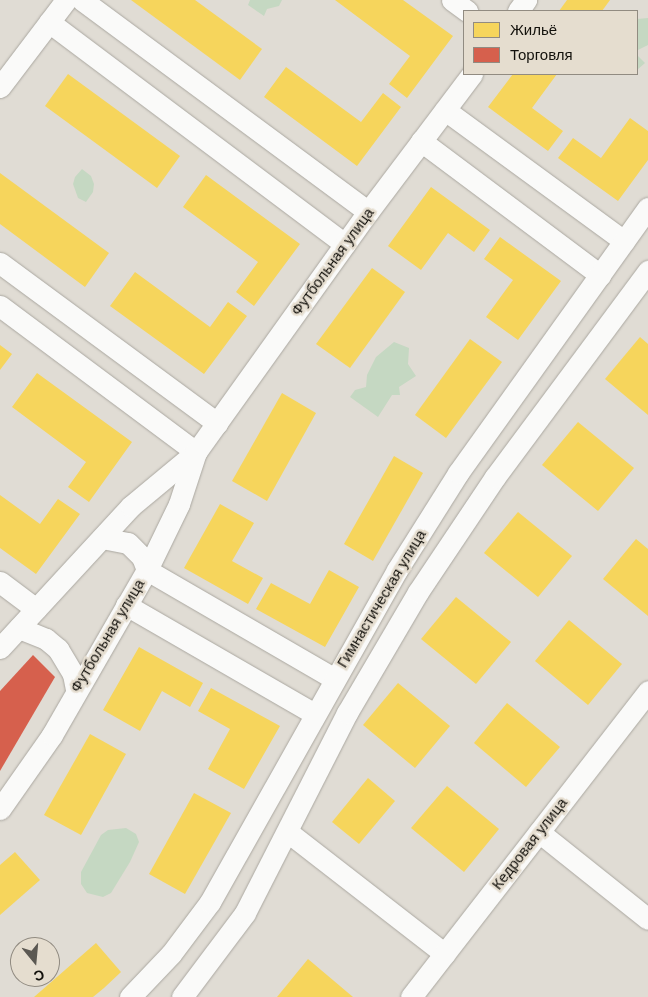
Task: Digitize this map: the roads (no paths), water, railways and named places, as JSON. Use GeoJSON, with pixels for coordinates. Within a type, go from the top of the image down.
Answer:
{"type":"FeatureCollection","features":[{"type":"Feature","properties":{"kind":"street"},"geometry":{"type":"LineString","coordinates":[[0,87],[66,0]]}},
{"type":"Feature","properties":{"kind":"street"},"geometry":{"type":"LineString","coordinates":[[82,0],[368,212]]}},
{"type":"Feature","properties":{"kind":"street"},"geometry":{"type":"LineString","coordinates":[[452,0],[466,10]]}},
{"type":"Feature","properties":{"kind":"street"},"geometry":{"type":"LineString","coordinates":[[49,22],[345,244]]}},
{"type":"Feature","properties":{"kind":"street","name":"Футбольная улица"},"geometry":{"type":"LineString","coordinates":[[8,635],[36,609],[131,506],[196,452],[368,212],[471,75]]}},
{"type":"Feature","properties":{"kind":"street"},"geometry":{"type":"LineString","coordinates":[[445,110],[624,241]]}},
{"type":"Feature","properties":{"kind":"street"},"geometry":{"type":"LineString","coordinates":[[421,141],[600,275]]}},
{"type":"Feature","properties":{"kind":"street","name":"Гимнастическая улица"},"geometry":{"type":"LineString","coordinates":[[130,997],[171,954],[210,902],[397,570],[468,458],[648,208]]}},
{"type":"Feature","properties":{"kind":"street"},"geometry":{"type":"LineString","coordinates":[[0,263],[217,423]]}},
{"type":"Feature","properties":{"kind":"street","name":"Гимнастическая улица"},"geometry":{"type":"LineString","coordinates":[[182,997],[214,959],[245,913],[289,833],[351,705],[418,592],[495,477],[648,271]]}},
{"type":"Feature","properties":{"kind":"street"},"geometry":{"type":"LineString","coordinates":[[0,306],[196,452]]}},
{"type":"Feature","properties":{"kind":"street","name":"Футбольная улица"},"geometry":{"type":"LineString","coordinates":[[0,809],[52,735],[76,689],[147,570],[179,504],[196,452]]}},
{"type":"Feature","properties":{"kind":"street"},"geometry":{"type":"LineString","coordinates":[[468,458],[495,477]]}},
{"type":"Feature","properties":{"kind":"street"},"geometry":{"type":"LineString","coordinates":[[102,538],[128,543],[142,557],[147,570],[335,679]]}},
{"type":"Feature","properties":{"kind":"street"},"geometry":{"type":"LineString","coordinates":[[0,582],[36,609]]}},
{"type":"Feature","properties":{"kind":"street"},"geometry":{"type":"LineString","coordinates":[[126,605],[315,714]]}},
{"type":"Feature","properties":{"kind":"street"},"geometry":{"type":"LineString","coordinates":[[8,635],[46,639],[58,649],[73,674],[76,689]]}},
{"type":"Feature","properties":{"kind":"street","name":"Кедровая улица"},"geometry":{"type":"LineString","coordinates":[[411,997],[648,691]]}},
{"type":"Feature","properties":{"kind":"street"},"geometry":{"type":"LineString","coordinates":[[539,832],[648,919]]}},
{"type":"Feature","properties":{"kind":"street"},"geometry":{"type":"LineString","coordinates":[[289,833],[445,954]]}}]}
